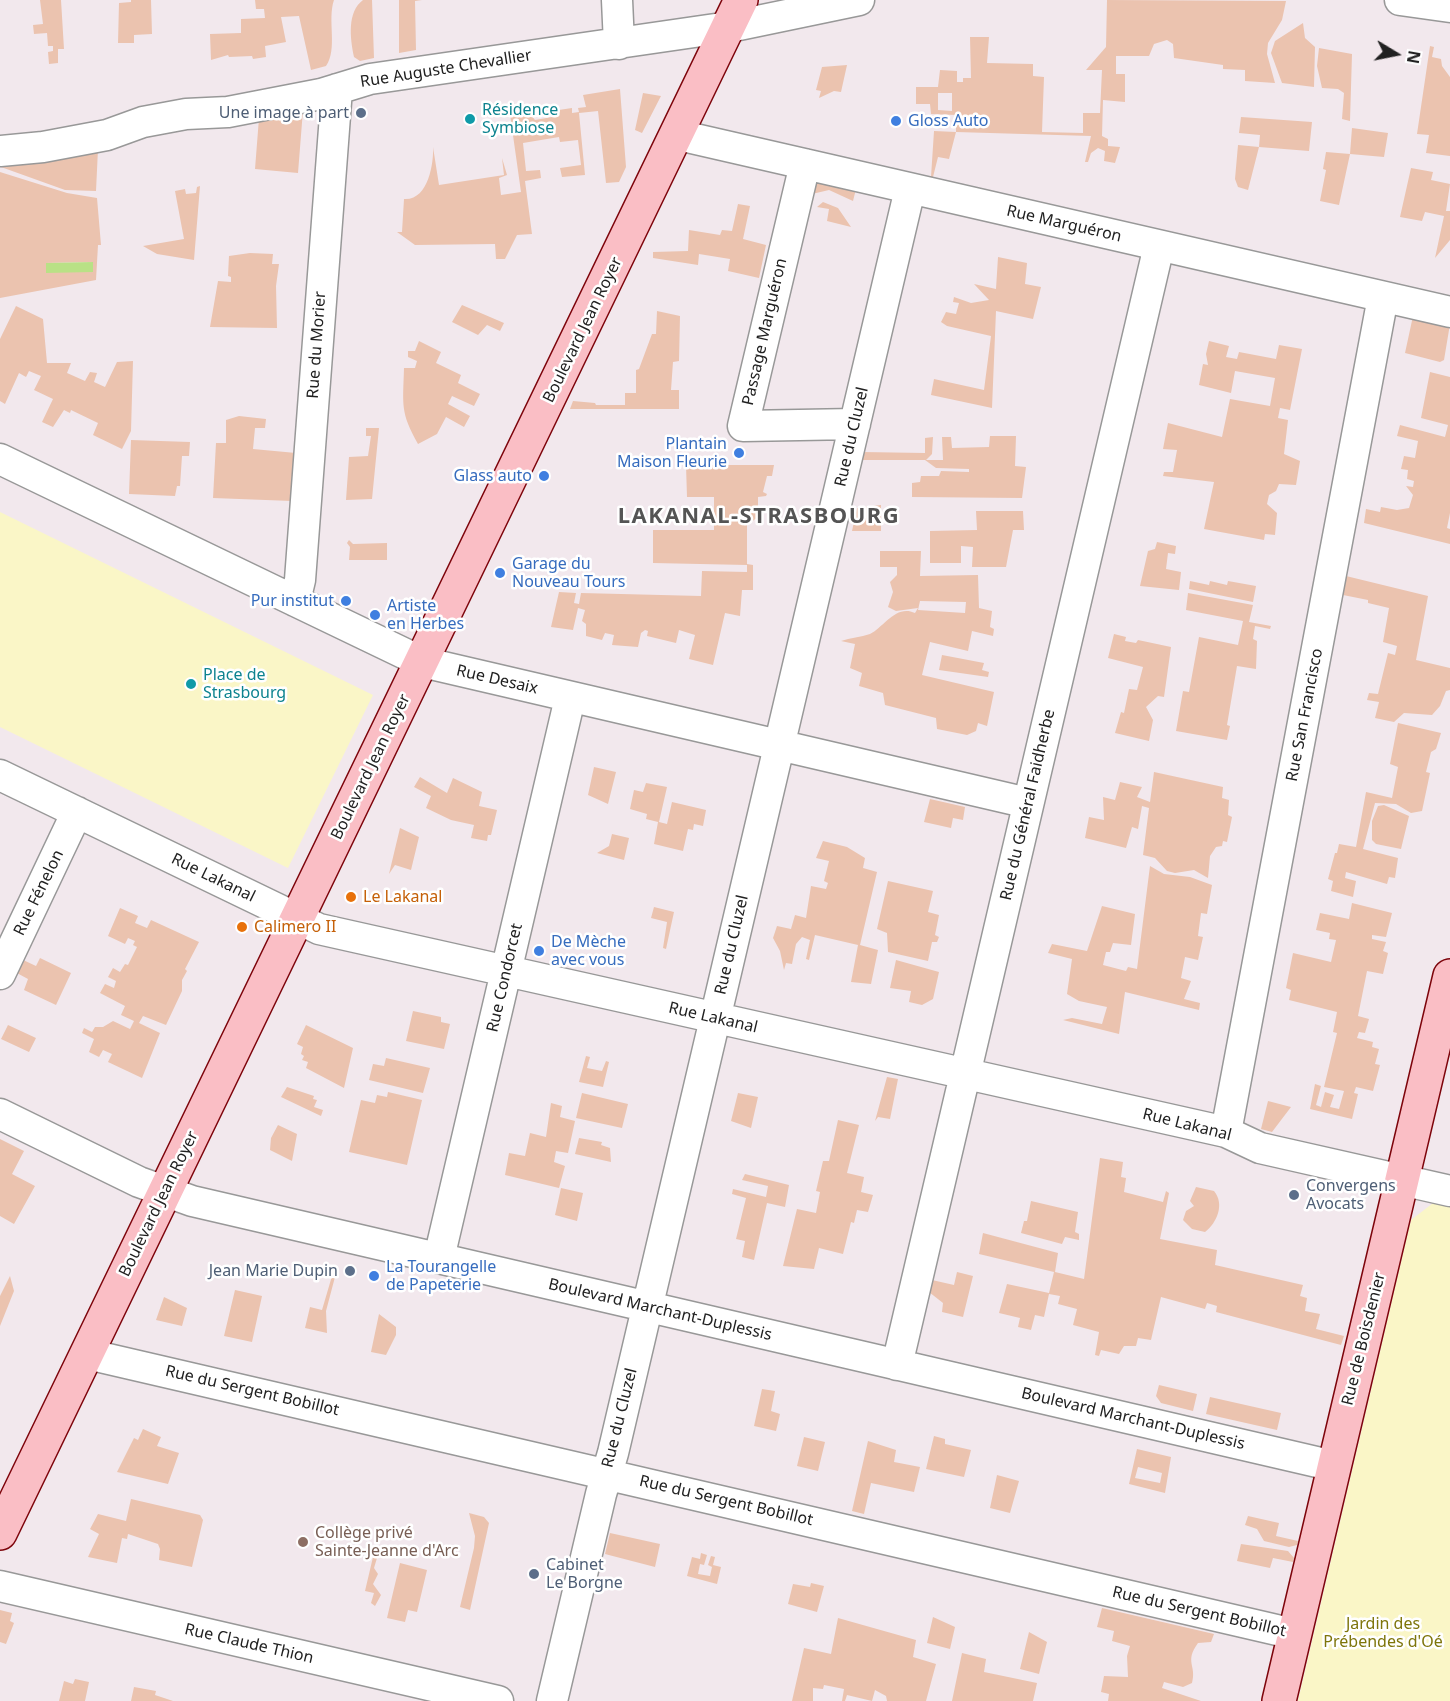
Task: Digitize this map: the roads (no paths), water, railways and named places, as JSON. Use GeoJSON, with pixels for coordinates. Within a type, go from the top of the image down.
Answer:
{"type":"FeatureCollection","features":[{"type":"Feature","properties":{"kind":"street"},"geometry":{"type":"LineString","coordinates":[[617,0],[619,44]]}},
{"type":"Feature","properties":{"kind":"street","name":"Rue Auguste Chevallier"},"geometry":{"type":"LineString","coordinates":[[0,151],[43,147],[107,135],[143,122],[186,114],[228,112],[337,89],[390,75],[619,44],[735,14],[859,0]]}},
{"type":"Feature","properties":{"kind":"street"},"geometry":{"type":"LineString","coordinates":[[1400,0],[1450,8]]}},
{"type":"Feature","properties":{"kind":"street","name":"Boulevard Jean Royer"},"geometry":{"type":"LineString","coordinates":[[0,1533],[735,14]]}},
{"type":"Feature","properties":{"kind":"street","name":"Rue du Morier"},"geometry":{"type":"LineString","coordinates":[[295,601],[300,580],[337,89]]}},
{"type":"Feature","properties":{"kind":"street","name":"Rue Marguéron"},"geometry":{"type":"LineString","coordinates":[[678,135],[1450,312]]}},
{"type":"Feature","properties":{"kind":"street","name":"Passage Marguéron"},"geometry":{"type":"LineString","coordinates":[[804,164],[743,426],[855,424]]}},
{"type":"Feature","properties":{"kind":"street","name":"Rue du Cluzel"},"geometry":{"type":"LineString","coordinates":[[552,1701],[648,1307],[778,744],[910,189]]}},
{"type":"Feature","properties":{"kind":"street","name":"Rue du Général Faidherbe"},"geometry":{"type":"LineString","coordinates":[[897,1365],[1159,246]]}},
{"type":"Feature","properties":{"kind":"street","name":"Rue San Francisco"},"geometry":{"type":"LineString","coordinates":[[1226,1132],[1383,297]]}},
{"type":"Feature","properties":{"kind":"street","name":"Rue Desaix"},"geometry":{"type":"LineString","coordinates":[[0,459],[422,662],[1028,803]]}},
{"type":"Feature","properties":{"kind":"street","name":"Rue Condorcet"},"geometry":{"type":"LineString","coordinates":[[439,1258],[570,698]]}},
{"type":"Feature","properties":{"kind":"street","name":"Rue Lakanal"},"geometry":{"type":"LineString","coordinates":[[0,775],[297,920],[339,934],[355,935],[964,1075],[1226,1132],[1260,1148],[1450,1191]]}},
{"type":"Feature","properties":{"kind":"street","name":"Rue Fénelon"},"geometry":{"type":"LineString","coordinates":[[0,974],[77,812]]}},
{"type":"Feature","properties":{"kind":"street","name":"Rue de Boisdenier"},"geometry":{"type":"LineString","coordinates":[[1279,1701],[1450,976]]}},
{"type":"Feature","properties":{"kind":"street","name":"Boulevard Marchant-Duplessis"},"geometry":{"type":"LineString","coordinates":[[0,1114],[165,1192],[192,1201],[1334,1466]]}},
{"type":"Feature","properties":{"kind":"street","name":"Rue du Sergent Bobillot"},"geometry":{"type":"LineString","coordinates":[[87,1354],[1294,1634]]}},
{"type":"Feature","properties":{"kind":"street","name":"Rue Claude Thion"},"geometry":{"type":"LineString","coordinates":[[0,1586],[433,1694],[498,1701]]}},
{"type":"Feature","properties":{"kind":"place","name":"Une image à part"},"geometry":{"type":"Point","coordinates":[361,113]}},
{"type":"Feature","properties":{"kind":"place","name":"Résidence Symbiose"},"geometry":{"type":"Point","coordinates":[470,119]}},
{"type":"Feature","properties":{"kind":"place","name":"Gloss Auto"},"geometry":{"type":"Point","coordinates":[896,121]}},
{"type":"Feature","properties":{"kind":"place","name":"Plantain Maison Fleurie"},"geometry":{"type":"Point","coordinates":[739,453]}},
{"type":"Feature","properties":{"kind":"place","name":"Glass auto"},"geometry":{"type":"Point","coordinates":[544,476]}},
{"type":"Feature","properties":{"kind":"place","name":"Garage du Nouveau Tours"},"geometry":{"type":"Point","coordinates":[500,573]}},
{"type":"Feature","properties":{"kind":"place","name":"Pur institut"},"geometry":{"type":"Point","coordinates":[346,601]}},
{"type":"Feature","properties":{"kind":"place","name":"Artiste en Herbes"},"geometry":{"type":"Point","coordinates":[375,615]}},
{"type":"Feature","properties":{"kind":"place","name":"Place de Strasbourg"},"geometry":{"type":"Point","coordinates":[191,684]}},
{"type":"Feature","properties":{"kind":"place","name":"Le Lakanal"},"geometry":{"type":"Point","coordinates":[351,897]}},
{"type":"Feature","properties":{"kind":"place","name":"Calimero II"},"geometry":{"type":"Point","coordinates":[242,927]}},
{"type":"Feature","properties":{"kind":"place","name":"De Mèche avec vous"},"geometry":{"type":"Point","coordinates":[539,951]}},
{"type":"Feature","properties":{"kind":"place","name":"Convergens Avocats"},"geometry":{"type":"Point","coordinates":[1294,1195]}},
{"type":"Feature","properties":{"kind":"place","name":"Jean Marie Dupin"},"geometry":{"type":"Point","coordinates":[350,1271]}},
{"type":"Feature","properties":{"kind":"place","name":"La Tourangelle de Papeterie"},"geometry":{"type":"Point","coordinates":[374,1276]}},
{"type":"Feature","properties":{"kind":"place","name":"Collège privé Sainte-Jeanne d'Arc"},"geometry":{"type":"Point","coordinates":[303,1542]}},
{"type":"Feature","properties":{"kind":"place","name":"Cabinet Le Borgne"},"geometry":{"type":"Point","coordinates":[534,1574]}},
{"type":"Feature","properties":{"kind":"district","name":"LAKANAL-STRASBOURG"},"geometry":{"type":"Point","coordinates":[759,517]}},
{"type":"Feature","properties":{"kind":"park label","name":"Jardin des Prébendes d'Oé"},"geometry":{"type":"Point","coordinates":[1383,1633]}}]}
